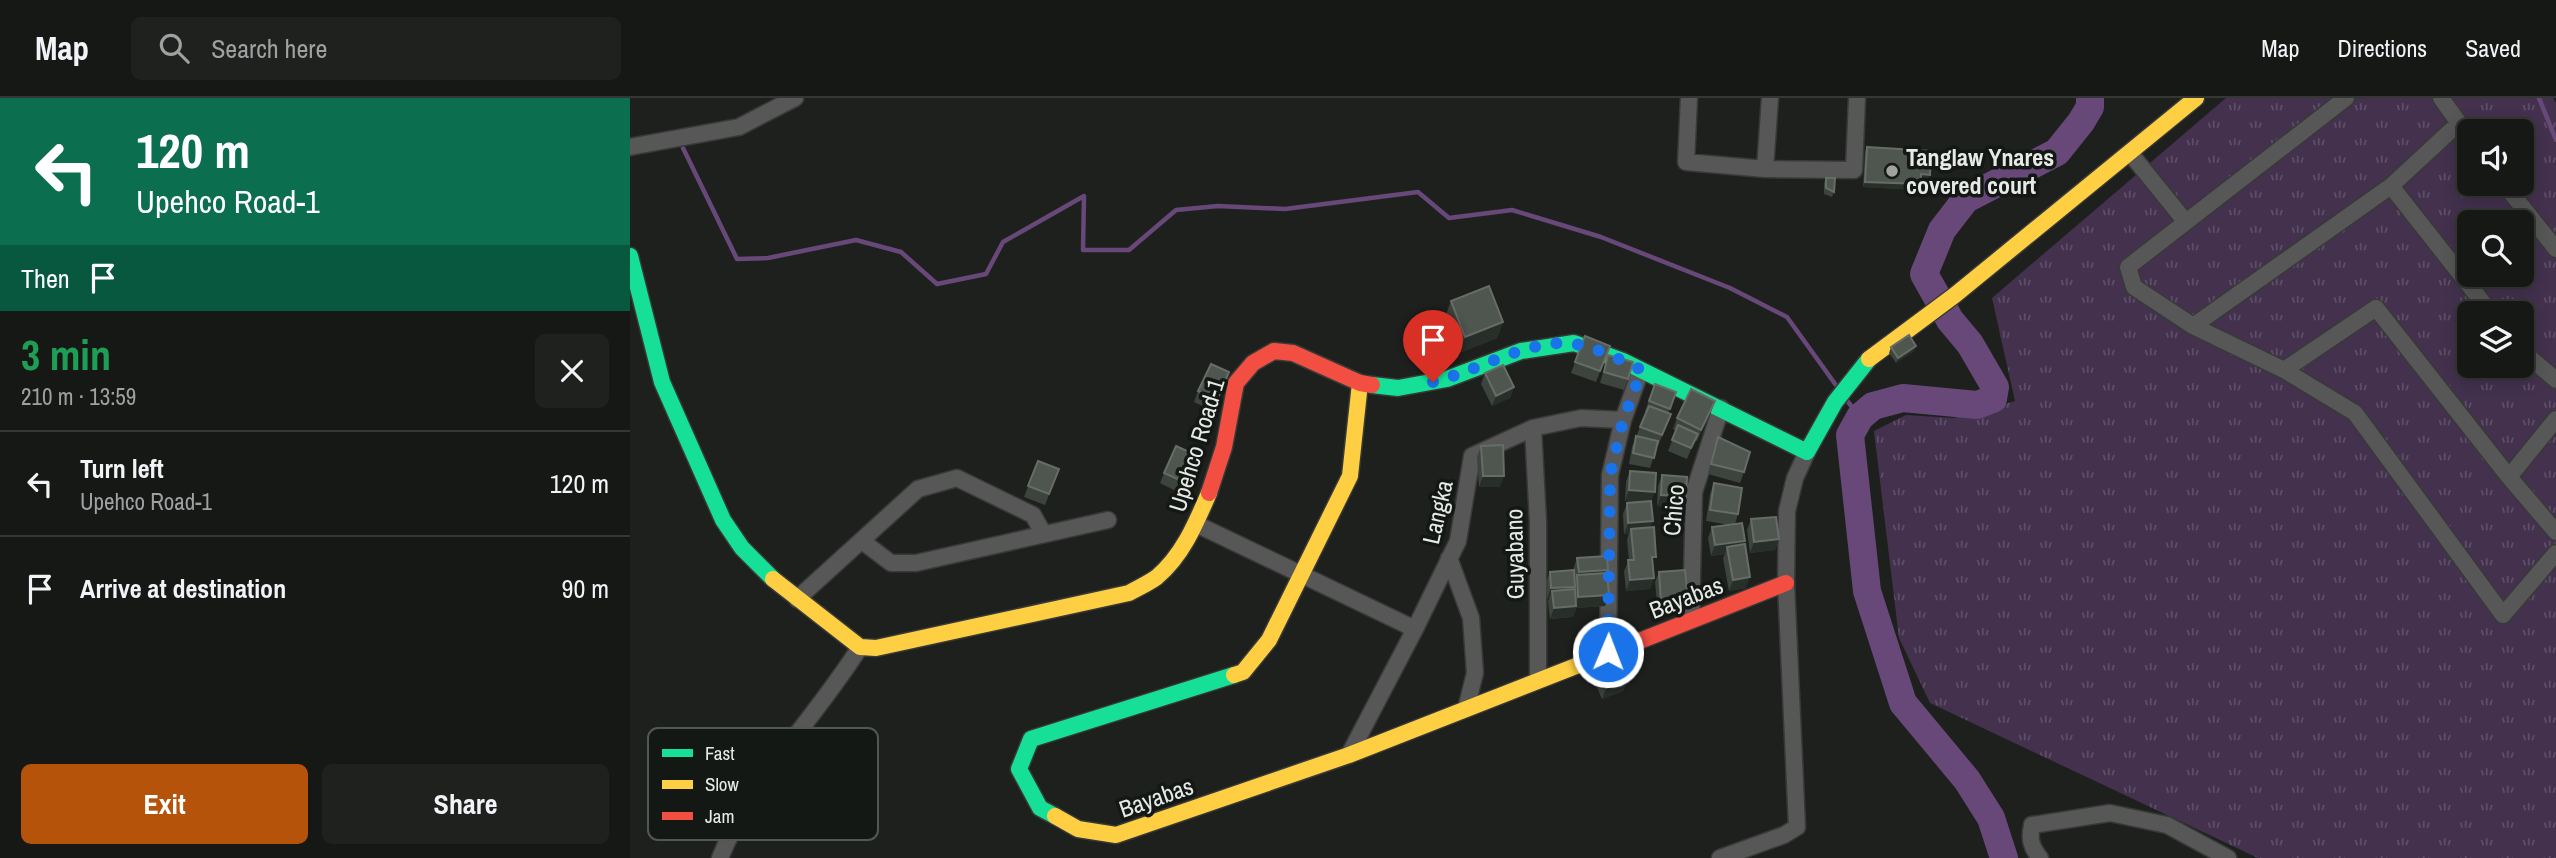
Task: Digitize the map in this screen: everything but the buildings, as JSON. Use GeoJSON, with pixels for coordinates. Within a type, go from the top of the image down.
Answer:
{"type":"FeatureCollection","features":[{"type":"Feature","properties":{"kind":"street"},"geometry":{"type":"LineString","coordinates":[[630,148],[739,127],[794,98]]}},
{"type":"Feature","properties":{"kind":"street"},"geometry":{"type":"LineString","coordinates":[[1689,98],[1686,162],[1765,169],[1854,170],[1857,98]]}},
{"type":"Feature","properties":{"kind":"street"},"geometry":{"type":"LineString","coordinates":[[1765,169],[1770,98]]}},
{"type":"Feature","properties":{"kind":"street"},"geometry":{"type":"LineString","coordinates":[[1720,858],[1784,835],[1797,827],[1786,583],[1787,510],[1795,478],[1835,402],[1869,359],[1955,295],[2196,98]]}},
{"type":"Feature","properties":{"kind":"street"},"geometry":{"type":"LineString","coordinates":[[2346,98],[2128,267],[2134,287],[2193,326],[2284,370],[2355,413],[2503,615],[2556,553]]}},
{"type":"Feature","properties":{"kind":"street"},"geometry":{"type":"LineString","coordinates":[[2441,98],[2457,120]]}},
{"type":"Feature","properties":{"kind":"street"},"geometry":{"type":"LineString","coordinates":[[2193,326],[2457,135]]}},
{"type":"Feature","properties":{"kind":"street"},"geometry":{"type":"LineString","coordinates":[[2130,153],[2185,221]]}},
{"type":"Feature","properties":{"kind":"street"},"geometry":{"type":"LineString","coordinates":[[2390,186],[2481,301]]}},
{"type":"Feature","properties":{"kind":"street"},"geometry":{"type":"LineString","coordinates":[[2514,196],[2556,249]]}},
{"type":"Feature","properties":{"kind":"street"},"geometry":{"type":"LineString","coordinates":[[630,256],[662,382],[723,520],[742,548],[768,575],[860,647],[801,728]]}},
{"type":"Feature","properties":{"kind":"street"},"geometry":{"type":"LineString","coordinates":[[2284,370],[2376,308],[2556,532]]}},
{"type":"Feature","properties":{"kind":"street","name":"Upehco Road-1"},"geometry":{"type":"LineString","coordinates":[[860,647],[876,648],[900,644],[1129,593],[1157,577],[1180,552],[1196,524],[1224,447],[1236,383],[1253,363],[1275,351],[1293,353],[1360,383],[1398,388],[1447,379],[1521,351],[1574,344],[1591,348],[1642,370],[1807,452]]}},
{"type":"Feature","properties":{"kind":"street"},"geometry":{"type":"LineString","coordinates":[[2534,361],[2556,380]]}},
{"type":"Feature","properties":{"kind":"street"},"geometry":{"type":"LineString","coordinates":[[1608,652],[1610,475],[1623,420],[1642,370]]}},
{"type":"Feature","properties":{"kind":"street","name":"Bayabas"},"geometry":{"type":"LineString","coordinates":[[1360,383],[1350,476],[1269,640],[1243,672],[1031,739],[1019,768],[1040,808],[1078,829],[1116,835],[1349,755],[1786,583]]}},
{"type":"Feature","properties":{"kind":"street","name":"Chico"},"geometry":{"type":"LineString","coordinates":[[1691,619],[1694,492],[1721,408]]}},
{"type":"Feature","properties":{"kind":"street","name":"Langka"},"geometry":{"type":"LineString","coordinates":[[1349,755],[1458,541],[1472,456],[1533,428],[1580,418],[1623,420]]}},
{"type":"Feature","properties":{"kind":"street"},"geometry":{"type":"LineString","coordinates":[[2510,477],[2556,419]]}},
{"type":"Feature","properties":{"kind":"street","name":"Guyabano"},"geometry":{"type":"LineString","coordinates":[[1533,428],[1538,522],[1538,679]]}},
{"type":"Feature","properties":{"kind":"street"},"geometry":{"type":"LineString","coordinates":[[797,599],[918,489],[957,478],[1033,515],[1043,533]]}},
{"type":"Feature","properties":{"kind":"street"},"geometry":{"type":"LineString","coordinates":[[862,541],[891,564],[916,563],[1108,520]]}},
{"type":"Feature","properties":{"kind":"street"},"geometry":{"type":"LineString","coordinates":[[1196,524],[1415,629]]}},
{"type":"Feature","properties":{"kind":"street"},"geometry":{"type":"LineString","coordinates":[[1449,558],[1471,618],[1475,673],[1466,709]]}},
{"type":"Feature","properties":{"kind":"street"},"geometry":{"type":"LineString","coordinates":[[2040,858],[2029,837],[2032,825],[2110,813],[2167,825],[2228,858]]}},
{"type":"Feature","properties":{"kind":"street"},"geometry":{"type":"LineString","coordinates":[[720,858],[729,840]]}},
{"type":"Feature","properties":{"kind":"green space"},"geometry":{"type":"Polygon","coordinates":[[[2226,98],[2553,98],[2556,103],[2556,858],[2258,858],[1930,703],[1899,638],[1874,431],[1906,415],[1954,418],[2015,401],[1992,298],[2226,98]]]}},
{"type":"Feature","properties":{"kind":"waterway"},"geometry":{"type":"LineString","coordinates":[[2004,858],[1991,818],[1967,780],[1903,703],[1867,591],[1850,435],[1860,417],[1873,406],[1903,398],[1977,405],[1993,399],[1995,387],[1970,344],[1950,320],[1924,274],[1942,230],[1966,199],[2057,152],[2081,122],[2090,107],[2090,98]]}},
{"type":"Feature","properties":{"kind":"waterway"},"geometry":{"type":"LineString","coordinates":[[2539,98],[2556,140]]}},
{"type":"Feature","properties":{"kind":"waterway"},"geometry":{"type":"LineString","coordinates":[[683,148],[737,259],[768,258],[856,240],[901,252],[937,284],[986,274],[1003,242],[1084,196],[1083,250],[1129,250],[1176,210],[1218,206],[1285,209],[1418,192],[1449,218],[1512,210],[1601,237],[1730,288],[1787,317],[1838,388]]}},
{"type":"Feature","properties":{"kind":"waterway"},"geometry":{"type":"LineString","coordinates":[[1845,398],[1860,417]]}},
{"type":"Feature","properties":{"kind":"traffic: fast"},"geometry":{"type":"LineString","coordinates":[[630,256],[662,382],[723,520],[742,548],[773,579]]}},
{"type":"Feature","properties":{"kind":"traffic: fast"},"geometry":{"type":"LineString","coordinates":[[1372,385],[1398,388],[1447,379],[1521,351],[1574,343],[1623,361],[1807,452],[1835,402],[1869,359]]}},
{"type":"Feature","properties":{"kind":"traffic: fast"},"geometry":{"type":"LineString","coordinates":[[1055,816],[1040,808],[1019,769],[1031,739],[1234,675]]}},
{"type":"Feature","properties":{"kind":"traffic: slow"},"geometry":{"type":"LineString","coordinates":[[1869,359],[1955,295],[2196,98]]}},
{"type":"Feature","properties":{"kind":"traffic: slow"},"geometry":{"type":"LineString","coordinates":[[1234,675],[1243,672],[1269,640],[1350,476],[1360,383]]}},
{"type":"Feature","properties":{"kind":"traffic: slow"},"geometry":{"type":"LineString","coordinates":[[773,579],[860,647],[876,648],[1129,593],[1157,577],[1174,559],[1188,538],[1209,493]]}},
{"type":"Feature","properties":{"kind":"traffic: slow"},"geometry":{"type":"LineString","coordinates":[[1055,816],[1078,829],[1116,835],[1349,755],[1599,657]]}},
{"type":"Feature","properties":{"kind":"traffic: jam"},"geometry":{"type":"LineString","coordinates":[[1209,493],[1224,447],[1236,383],[1253,363],[1274,351],[1293,353],[1360,383],[1372,385]]}},
{"type":"Feature","properties":{"kind":"traffic: jam"},"geometry":{"type":"LineString","coordinates":[[1599,657],[1786,583]]}},
{"type":"Feature","properties":{"kind":"place","name":"Tanglaw Ynares covered court"},"geometry":{"type":"Point","coordinates":[1892,171]}},
{"type":"Feature","properties":{"kind":"route"},"geometry":{"type":"LineString","coordinates":[[1433,382],[1521,351],[1559,344],[1591,348],[1642,370],[1623,420],[1610,475],[1608,652]]}}]}
